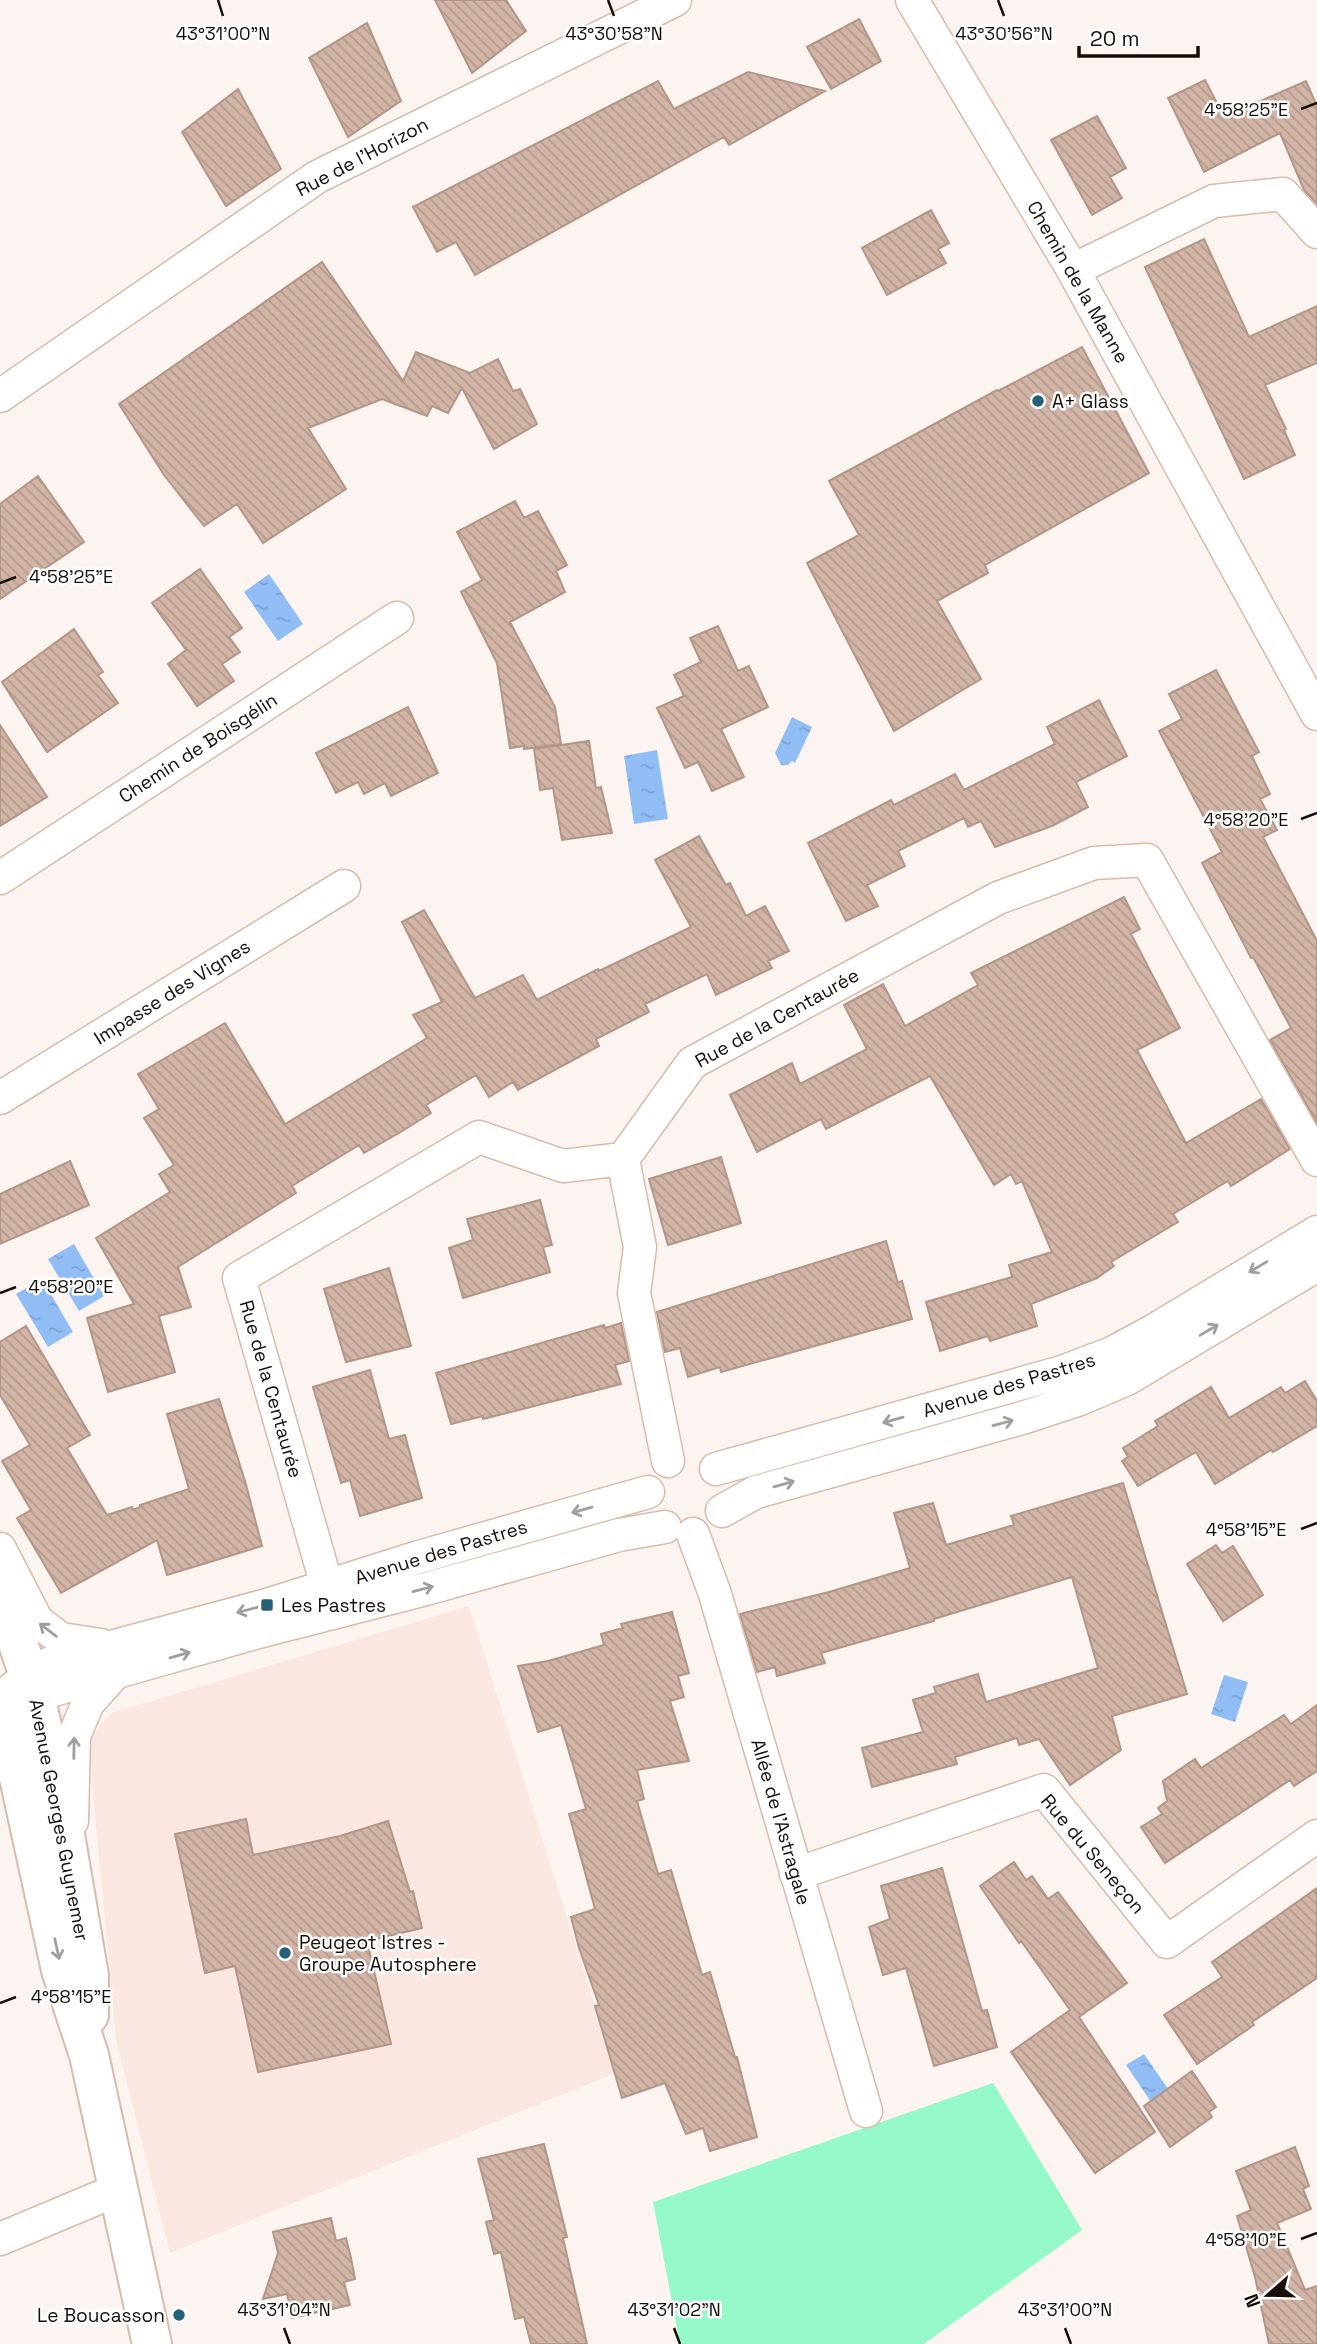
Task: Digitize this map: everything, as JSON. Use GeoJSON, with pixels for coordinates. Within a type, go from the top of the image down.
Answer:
{"type":"FeatureCollection","features":[{"type":"Feature","properties":{"kind":"main road","name":"Avenue Georges Guynemer"},"geometry":{"type":"LineString","coordinates":[[0,1591],[19,1690],[20,1782],[56,1874],[61,1970],[89,2055],[152,2344]]}},
{"type":"Feature","properties":{"kind":"street","name":"Rue de l'Horizon"},"geometry":{"type":"LineString","coordinates":[[0,396],[317,177],[675,0]]}},
{"type":"Feature","properties":{"kind":"street","name":"Chemin de la Manne"},"geometry":{"type":"LineString","coordinates":[[912,0],[1073,270],[1317,715]]}},
{"type":"Feature","properties":{"kind":"street"},"geometry":{"type":"LineString","coordinates":[[1073,270],[1214,201],[1283,194],[1317,232]]}},
{"type":"Feature","properties":{"kind":"street","name":"Chemin de Boisgélin"},"geometry":{"type":"LineString","coordinates":[[0,878],[397,618]]}},
{"type":"Feature","properties":{"kind":"street","name":"Rue de la Centaurée"},"geometry":{"type":"LineString","coordinates":[[327,1586],[239,1278],[479,1137],[563,1166],[623,1159],[692,1063],[998,898],[1094,863],[1147,860],[1317,1160]]}},
{"type":"Feature","properties":{"kind":"street","name":"Impasse des Vignes"},"geometry":{"type":"LineString","coordinates":[[0,1098],[344,886]]}},
{"type":"Feature","properties":{"kind":"street"},"geometry":{"type":"LineString","coordinates":[[623,1159],[640,1247],[635,1293],[668,1461]]}},
{"type":"Feature","properties":{"kind":"street","name":"Avenue des Pastres"},"geometry":{"type":"LineString","coordinates":[[716,1469],[1062,1372],[1112,1353],[1317,1232]]}},
{"type":"Feature","properties":{"kind":"street","name":"Avenue des Pastres"},"geometry":{"type":"LineString","coordinates":[[722,1511],[756,1492],[1021,1418],[1092,1394],[1127,1379],[1317,1265]]}},
{"type":"Feature","properties":{"kind":"street"},"geometry":{"type":"LineString","coordinates":[[693,1457],[716,1469],[726,1489],[722,1511],[716,1522],[705,1530],[679,1530],[653,1514],[648,1492],[658,1468],[668,1461],[693,1457]]}},
{"type":"Feature","properties":{"kind":"street","name":"Avenue des Pastres"},"geometry":{"type":"LineString","coordinates":[[19,1690],[50,1691],[113,1660],[327,1586],[648,1492]]}},
{"type":"Feature","properties":{"kind":"street","name":"Avenue des Pastres"},"geometry":{"type":"LineString","coordinates":[[0,1549],[37,1621],[61,1639],[113,1660],[258,1632],[619,1535],[679,1530]]}},
{"type":"Feature","properties":{"kind":"street","name":"Allée de l'Astragale"},"geometry":{"type":"LineString","coordinates":[[679,1530],[715,1594],[866,2111]]}},
{"type":"Feature","properties":{"kind":"street"},"geometry":{"type":"LineString","coordinates":[[0,1645],[19,1690]]}},
{"type":"Feature","properties":{"kind":"street"},"geometry":{"type":"LineString","coordinates":[[56,1874],[74,1736],[88,1703],[113,1660]]}},
{"type":"Feature","properties":{"kind":"street","name":"Rue du Seneçon"},"geometry":{"type":"LineString","coordinates":[[796,1874],[1044,1790],[1167,1942],[1317,1836]]}},
{"type":"Feature","properties":{"kind":"street"},"geometry":{"type":"LineString","coordinates":[[0,2239],[117,2190]]}},
{"type":"Feature","properties":{"kind":"shaded area"},"geometry":{"type":"Polygon","coordinates":[[[469,1606],[616,2073],[170,2253],[116,2039],[88,1740],[111,1713],[469,1606]]]}},
{"type":"Feature","properties":{"kind":"green space"},"geometry":{"type":"Polygon","coordinates":[[[993,2083],[1082,2230],[924,2344],[680,2344],[653,2202],[993,2083]]]}},
{"type":"Feature","properties":{"kind":"water"},"geometry":{"type":"Polygon","coordinates":[[[269,574],[303,624],[278,641],[244,592],[269,574]]]}},
{"type":"Feature","properties":{"kind":"water"},"geometry":{"type":"Polygon","coordinates":[[[792,717],[812,727],[795,763],[792,761],[788,765],[781,765],[775,753],[792,717]]]}},
{"type":"Feature","properties":{"kind":"water"},"geometry":{"type":"Polygon","coordinates":[[[657,750],[668,819],[634,824],[624,756],[657,750]]]}},
{"type":"Feature","properties":{"kind":"water"},"geometry":{"type":"Polygon","coordinates":[[[74,1244],[104,1296],[79,1311],[48,1259],[74,1244]]]}},
{"type":"Feature","properties":{"kind":"water"},"geometry":{"type":"Polygon","coordinates":[[[42,1279],[73,1332],[48,1347],[16,1294],[42,1279]]]}},
{"type":"Feature","properties":{"kind":"water"},"geometry":{"type":"Polygon","coordinates":[[[1224,1675],[1248,1682],[1235,1722],[1211,1714],[1224,1675]]]}},
{"type":"Feature","properties":{"kind":"water"},"geometry":{"type":"Polygon","coordinates":[[[1144,2054],[1173,2096],[1155,2108],[1126,2065],[1144,2054]]]}},
{"type":"Feature","properties":{"kind":"building"},"geometry":{"type":"Polygon","coordinates":[[[435,0],[506,0],[526,31],[472,73],[435,0]]]}},
{"type":"Feature","properties":{"kind":"building"},"geometry":{"type":"Polygon","coordinates":[[[859,19],[881,61],[831,89],[807,47],[859,19]]]}},
{"type":"Feature","properties":{"kind":"building"},"geometry":{"type":"Polygon","coordinates":[[[367,23],[401,101],[348,137],[309,58],[367,23]]]}},
{"type":"Feature","properties":{"kind":"building"},"geometry":{"type":"Polygon","coordinates":[[[748,72],[825,91],[729,145],[724,137],[475,275],[456,242],[437,252],[413,207],[658,81],[674,109],[748,72]]]}},
{"type":"Feature","properties":{"kind":"building"},"geometry":{"type":"Polygon","coordinates":[[[1205,80],[1224,117],[1306,81],[1317,106],[1317,204],[1304,190],[1280,133],[1204,172],[1168,98],[1205,80]]]}},
{"type":"Feature","properties":{"kind":"building"},"geometry":{"type":"Polygon","coordinates":[[[238,89],[281,169],[226,206],[182,132],[238,89]]]}},
{"type":"Feature","properties":{"kind":"building"},"geometry":{"type":"Polygon","coordinates":[[[1097,116],[1126,168],[1110,177],[1122,198],[1092,215],[1051,140],[1097,116]]]}},
{"type":"Feature","properties":{"kind":"building"},"geometry":{"type":"Polygon","coordinates":[[[931,210],[949,243],[938,249],[946,263],[887,295],[862,248],[931,210]]]}},
{"type":"Feature","properties":{"kind":"building"},"geometry":{"type":"Polygon","coordinates":[[[1204,239],[1249,337],[1317,306],[1317,363],[1265,385],[1295,455],[1244,479],[1145,267],[1204,239]]]}},
{"type":"Feature","properties":{"kind":"building"},"geometry":{"type":"Polygon","coordinates":[[[322,262],[403,381],[416,352],[470,373],[498,359],[513,391],[520,389],[537,424],[494,449],[462,388],[448,413],[432,406],[427,416],[382,399],[308,428],[346,489],[263,543],[237,504],[204,526],[164,475],[119,404],[322,262]]]}},
{"type":"Feature","properties":{"kind":"building"},"geometry":{"type":"Polygon","coordinates":[[[1082,347],[1149,473],[985,565],[988,573],[937,601],[981,679],[894,731],[807,563],[859,535],[829,481],[1082,347]]]}},
{"type":"Feature","properties":{"kind":"building"},"geometry":{"type":"Polygon","coordinates":[[[38,476],[84,542],[0,599],[0,504],[38,476]]]}},
{"type":"Feature","properties":{"kind":"building"},"geometry":{"type":"Polygon","coordinates":[[[515,501],[524,518],[538,511],[567,565],[556,571],[565,592],[510,622],[555,707],[561,744],[524,749],[524,746],[510,748],[497,663],[461,592],[482,580],[457,532],[515,501]]]}},
{"type":"Feature","properties":{"kind":"building"},"geometry":{"type":"Polygon","coordinates":[[[200,569],[242,628],[229,637],[240,652],[222,664],[234,681],[197,706],[168,664],[186,650],[152,603],[200,569]]]}},
{"type":"Feature","properties":{"kind":"building"},"geometry":{"type":"Polygon","coordinates":[[[718,626],[738,671],[749,666],[768,707],[721,729],[744,777],[712,791],[698,762],[685,768],[657,708],[684,696],[674,675],[701,662],[690,638],[718,626]]]}},
{"type":"Feature","properties":{"kind":"building"},"geometry":{"type":"Polygon","coordinates":[[[74,629],[103,672],[98,675],[118,703],[47,752],[2,682],[74,629]]]}},
{"type":"Feature","properties":{"kind":"building"},"geometry":{"type":"Polygon","coordinates":[[[1216,670],[1259,752],[1252,756],[1270,794],[1260,799],[1277,830],[1263,837],[1317,941],[1317,1123],[1270,1040],[1291,1028],[1202,863],[1222,852],[1159,731],[1182,719],[1169,694],[1216,670]]]}},
{"type":"Feature","properties":{"kind":"building"},"geometry":{"type":"Polygon","coordinates":[[[1099,700],[1127,756],[1076,782],[1088,807],[1052,826],[995,847],[981,821],[968,827],[964,818],[898,851],[905,866],[867,885],[878,906],[846,921],[808,843],[891,800],[894,805],[955,774],[964,790],[1055,744],[1047,727],[1099,700]]]}},
{"type":"Feature","properties":{"kind":"building"},"geometry":{"type":"Polygon","coordinates":[[[408,707],[438,773],[391,796],[385,783],[364,794],[358,782],[336,793],[316,753],[408,707]]]}},
{"type":"Feature","properties":{"kind":"building"},"geometry":{"type":"Polygon","coordinates":[[[0,725],[47,797],[0,826],[0,725]]]}},
{"type":"Feature","properties":{"kind":"building"},"geometry":{"type":"Polygon","coordinates":[[[589,741],[596,788],[601,787],[612,833],[562,840],[553,788],[540,790],[534,749],[589,741]]]}},
{"type":"Feature","properties":{"kind":"building"},"geometry":{"type":"Polygon","coordinates":[[[699,836],[726,885],[730,883],[746,916],[765,906],[789,951],[768,961],[772,968],[716,995],[707,974],[645,1004],[649,1012],[596,1039],[599,1046],[518,1090],[513,1082],[489,1097],[476,1075],[426,1105],[431,1113],[399,1133],[364,1153],[359,1145],[292,1186],[296,1193],[178,1267],[191,1307],[159,1316],[175,1372],[108,1392],[87,1318],[134,1304],[96,1238],[170,1192],[159,1174],[174,1165],[144,1118],[159,1109],[138,1074],[225,1023],[285,1124],[427,1038],[413,1015],[442,1002],[402,922],[424,910],[475,998],[523,975],[537,1000],[691,927],[655,860],[699,836]]]}},
{"type":"Feature","properties":{"kind":"building"},"geometry":{"type":"Polygon","coordinates":[[[1124,897],[1140,929],[1131,934],[1180,1028],[1137,1050],[1186,1143],[1261,1099],[1290,1149],[1231,1186],[1228,1181],[1173,1214],[1178,1222],[1111,1262],[1114,1266],[1097,1278],[1031,1304],[1037,1326],[990,1341],[988,1336],[940,1351],[926,1302],[1012,1277],[1009,1265],[1052,1252],[1022,1181],[1016,1184],[1011,1174],[994,1185],[930,1076],[826,1129],[821,1119],[757,1152],[730,1095],[792,1063],[800,1084],[867,1049],[844,1005],[883,984],[905,1026],[978,985],[971,973],[1124,897]]]}},
{"type":"Feature","properties":{"kind":"building"},"geometry":{"type":"Polygon","coordinates":[[[721,1157],[741,1223],[668,1245],[649,1179],[721,1157]]]}},
{"type":"Feature","properties":{"kind":"building"},"geometry":{"type":"Polygon","coordinates":[[[70,1161],[89,1205],[0,1244],[0,1194],[70,1161]]]}},
{"type":"Feature","properties":{"kind":"building"},"geometry":{"type":"Polygon","coordinates":[[[540,1200],[552,1245],[543,1247],[550,1272],[463,1298],[449,1248],[473,1240],[467,1219],[540,1200]]]}},
{"type":"Feature","properties":{"kind":"building"},"geometry":{"type":"Polygon","coordinates":[[[886,1241],[898,1283],[902,1281],[912,1319],[721,1372],[720,1367],[688,1377],[680,1348],[665,1352],[657,1312],[886,1241]]]}},
{"type":"Feature","properties":{"kind":"building"},"geometry":{"type":"Polygon","coordinates":[[[389,1268],[411,1346],[346,1362],[324,1289],[389,1268]]]}},
{"type":"Feature","properties":{"kind":"building"},"geometry":{"type":"Polygon","coordinates":[[[621,1323],[629,1361],[615,1365],[621,1384],[483,1419],[483,1416],[451,1424],[436,1373],[604,1325],[605,1328],[621,1323]]]}},
{"type":"Feature","properties":{"kind":"building"},"geometry":{"type":"Polygon","coordinates":[[[26,1326],[90,1435],[67,1448],[107,1515],[132,1507],[133,1510],[140,1505],[189,1489],[167,1414],[219,1399],[262,1546],[167,1575],[157,1540],[61,1593],[17,1518],[31,1510],[2,1461],[30,1445],[0,1395],[0,1342],[26,1326]]]}},
{"type":"Feature","properties":{"kind":"building"},"geometry":{"type":"Polygon","coordinates":[[[370,1370],[389,1439],[405,1435],[422,1498],[360,1516],[350,1480],[341,1483],[313,1387],[370,1370]]]}},
{"type":"Feature","properties":{"kind":"building"},"geometry":{"type":"Polygon","coordinates":[[[1305,1381],[1317,1401],[1317,1426],[1215,1484],[1196,1452],[1138,1486],[1122,1461],[1128,1457],[1123,1448],[1158,1426],[1155,1421],[1211,1387],[1229,1418],[1281,1387],[1285,1393],[1305,1381]]]}},
{"type":"Feature","properties":{"kind":"building"},"geometry":{"type":"Polygon","coordinates":[[[1123,1483],[1187,1694],[1112,1716],[1121,1750],[1070,1785],[1039,1739],[1019,1745],[1017,1738],[955,1757],[957,1764],[872,1787],[862,1748],[923,1732],[913,1700],[936,1693],[934,1687],[978,1674],[986,1702],[1098,1668],[1072,1577],[934,1621],[821,1653],[825,1663],[777,1676],[775,1667],[757,1672],[740,1614],[910,1568],[894,1513],[933,1503],[946,1545],[1014,1525],[1011,1516],[1123,1483]]]}},
{"type":"Feature","properties":{"kind":"building"},"geometry":{"type":"Polygon","coordinates":[[[1216,1545],[1222,1553],[1233,1546],[1263,1595],[1223,1621],[1187,1564],[1216,1545]]]}},
{"type":"Feature","properties":{"kind":"building"},"geometry":{"type":"Polygon","coordinates":[[[672,1612],[689,1673],[678,1676],[684,1697],[670,1701],[689,1761],[637,1770],[644,1799],[637,1801],[658,1874],[671,1870],[702,1975],[710,1972],[737,2057],[757,2137],[710,2151],[703,2128],[686,2134],[665,2083],[622,2098],[595,2006],[599,2005],[571,1917],[595,1909],[569,1814],[586,1809],[561,1725],[538,1732],[518,1666],[548,1661],[604,1645],[601,1634],[623,1628],[621,1624],[672,1612]]]}},
{"type":"Feature","properties":{"kind":"building"},"geometry":{"type":"Polygon","coordinates":[[[1317,1705],[1317,1771],[1294,1786],[1290,1780],[1165,1863],[1141,1827],[1162,1814],[1158,1808],[1167,1801],[1163,1781],[1195,1759],[1201,1768],[1284,1715],[1291,1724],[1317,1705]]]}},
{"type":"Feature","properties":{"kind":"building","name":"Peugeot Istres - Groupe Autosphere"},"geometry":{"type":"Polygon","coordinates":[[[246,1819],[253,1855],[340,1836],[388,1821],[410,1892],[413,1891],[422,1928],[367,1941],[391,2044],[258,2072],[235,1966],[205,1973],[175,1834],[246,1819]]]}},
{"type":"Feature","properties":{"kind":"building"},"geometry":{"type":"Polygon","coordinates":[[[1014,1862],[1026,1880],[1032,1876],[1048,1899],[1058,1892],[1127,1983],[1079,2017],[1155,2132],[1095,2173],[1011,2052],[1070,2010],[980,1886],[1014,1862]]]}},
{"type":"Feature","properties":{"kind":"building"},"geometry":{"type":"Polygon","coordinates":[[[942,1868],[982,2011],[987,2010],[997,2047],[934,2066],[906,1968],[883,1975],[869,1927],[890,1919],[881,1886],[942,1868]]]}},
{"type":"Feature","properties":{"kind":"building"},"geometry":{"type":"Polygon","coordinates":[[[1317,1888],[1317,1978],[1197,2064],[1164,2015],[1222,1977],[1212,1962],[1317,1888]]]}},
{"type":"Feature","properties":{"kind":"building"},"geometry":{"type":"Polygon","coordinates":[[[1192,2071],[1216,2107],[1209,2112],[1212,2117],[1170,2147],[1144,2106],[1192,2071]]]}},
{"type":"Feature","properties":{"kind":"building"},"geometry":{"type":"Polygon","coordinates":[[[544,2144],[567,2237],[563,2238],[587,2344],[531,2344],[524,2317],[515,2319],[501,2252],[494,2254],[486,2222],[494,2220],[478,2159],[544,2144]]]}},
{"type":"Feature","properties":{"kind":"building"},"geometry":{"type":"Polygon","coordinates":[[[1295,2147],[1309,2186],[1303,2189],[1311,2209],[1277,2223],[1305,2290],[1317,2286],[1317,2344],[1269,2344],[1255,2277],[1237,2216],[1251,2210],[1236,2171],[1295,2147]]]}},
{"type":"Feature","properties":{"kind":"building"},"geometry":{"type":"Polygon","coordinates":[[[331,2218],[336,2241],[346,2238],[351,2258],[355,2279],[344,2282],[350,2305],[292,2318],[287,2294],[263,2299],[278,2253],[273,2232],[331,2218]]]}},
{"type":"Feature","properties":{"kind":"place","name":"A+ Glass"},"geometry":{"type":"Point","coordinates":[1038,401]}},
{"type":"Feature","properties":{"kind":"place","name":"Les Pastres"},"geometry":{"type":"Point","coordinates":[267,1605]}},
{"type":"Feature","properties":{"kind":"place","name":"Peugeot Istres - Groupe Autosphere"},"geometry":{"type":"Point","coordinates":[285,1953]}},
{"type":"Feature","properties":{"kind":"place","name":"Le Boucasson"},"geometry":{"type":"Point","coordinates":[179,2315]}}]}
